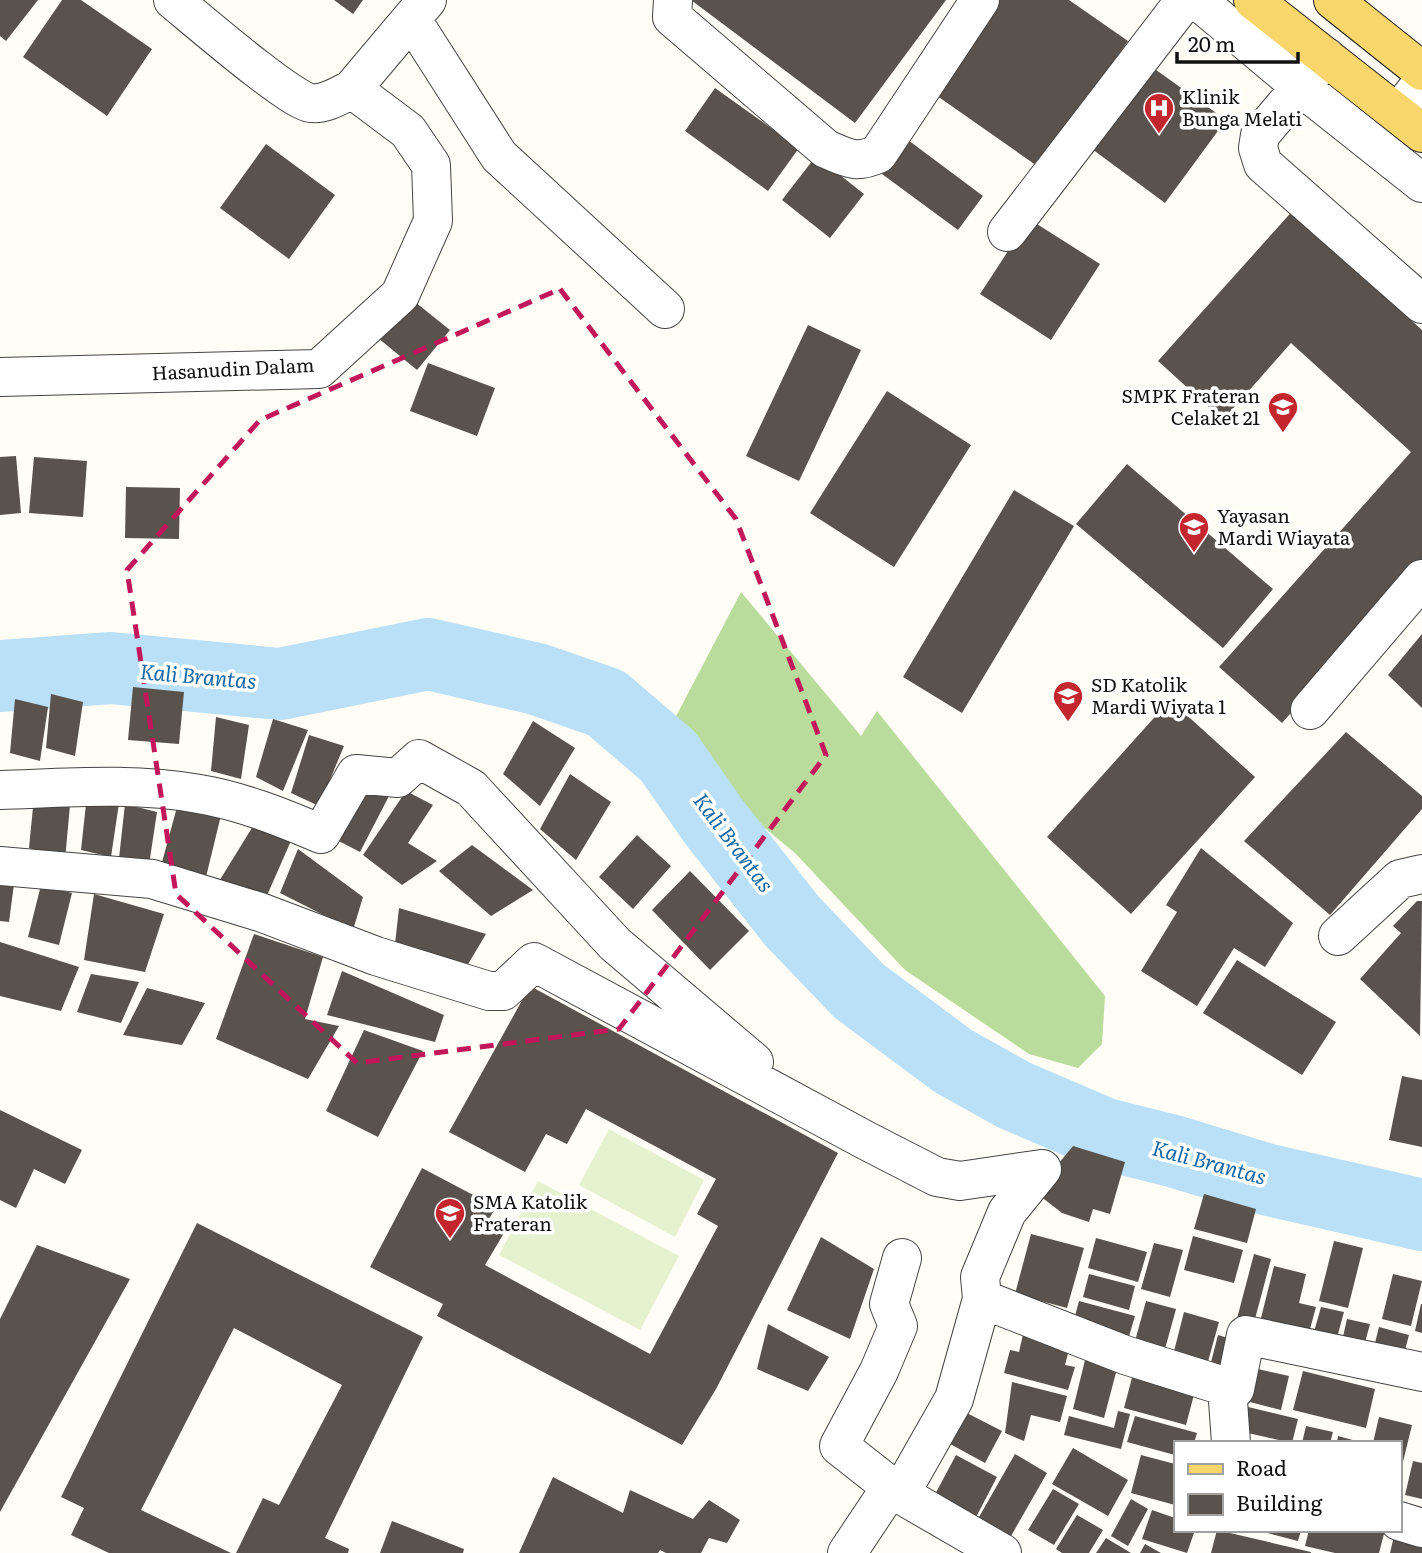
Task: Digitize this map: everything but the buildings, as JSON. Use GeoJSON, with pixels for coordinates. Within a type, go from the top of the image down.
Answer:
{"type":"FeatureCollection","features":[{"type":"Feature","properties":{"kind":"main road"},"geometry":{"type":"LineString","coordinates":[[1253,0],[1410,123]]}},
{"type":"Feature","properties":{"kind":"main road"},"geometry":{"type":"LineString","coordinates":[[1333,0],[1422,71]]}},
{"type":"Feature","properties":{"kind":"street"},"geometry":{"type":"LineString","coordinates":[[173,0],[297,98],[312,103],[335,98],[352,89],[419,10],[499,156],[665,309]]}},
{"type":"Feature","properties":{"kind":"street"},"geometry":{"type":"LineString","coordinates":[[673,0],[672,17],[826,149],[862,161],[878,154],[980,0]]}},
{"type":"Feature","properties":{"kind":"street"},"geometry":{"type":"LineString","coordinates":[[1007,232],[1185,0]]}},
{"type":"Feature","properties":{"kind":"street"},"geometry":{"type":"LineString","coordinates":[[1197,0],[1422,184]]}},
{"type":"Feature","properties":{"kind":"street"},"geometry":{"type":"LineString","coordinates":[[1326,57],[1260,135],[1258,148],[1263,164],[1422,304]]}},
{"type":"Feature","properties":{"kind":"street"},"geometry":{"type":"LineString","coordinates":[[1410,123],[1422,83]]}},
{"type":"Feature","properties":{"kind":"street","name":"Hasanudin Dalam"},"geometry":{"type":"LineString","coordinates":[[0,377],[319,369],[400,295],[433,221],[431,165],[408,131],[352,89]]}},
{"type":"Feature","properties":{"kind":"street"},"geometry":{"type":"LineString","coordinates":[[1310,710],[1422,579]]}},
{"type":"Feature","properties":{"kind":"street"},"geometry":{"type":"LineString","coordinates":[[0,790],[116,787],[199,793],[266,811],[321,834],[356,774],[398,778],[419,759],[471,788],[615,944],[815,1113]]}},
{"type":"Feature","properties":{"kind":"street"},"geometry":{"type":"LineString","coordinates":[[0,866],[152,879],[260,912],[376,956],[489,991],[503,990],[534,962],[937,1177],[960,1181],[1042,1170],[1007,1212],[980,1277],[982,1299],[954,1399],[896,1490],[847,1553]]}},
{"type":"Feature","properties":{"kind":"street"},"geometry":{"type":"LineString","coordinates":[[1338,936],[1400,879],[1422,874]]}},
{"type":"Feature","properties":{"kind":"street"},"geometry":{"type":"LineString","coordinates":[[902,1258],[889,1304],[898,1326],[879,1371],[839,1446],[896,1490],[1002,1553]]}},
{"type":"Feature","properties":{"kind":"street"},"geometry":{"type":"LineString","coordinates":[[982,1299],[1125,1355],[1235,1389],[1246,1335],[1422,1372]]}},
{"type":"Feature","properties":{"kind":"street"},"geometry":{"type":"LineString","coordinates":[[1227,1387],[1231,1441]]}},
{"type":"Feature","properties":{"kind":"street"},"geometry":{"type":"LineString","coordinates":[[1401,1522],[1422,1528]]}},
{"type":"Feature","properties":{"kind":"highlighted area"},"geometry":{"type":"Polygon","coordinates":[[[560,289],[736,519],[826,755],[619,1029],[357,1063],[176,894],[127,570],[260,420],[560,289]]]}},
{"type":"Feature","properties":{"kind":"green space"},"geometry":{"type":"Polygon","coordinates":[[[741,592],[861,736],[877,711],[1105,996],[1102,1044],[1078,1068],[1029,1054],[905,970],[795,853],[733,802],[671,726],[741,592]]]}},
{"type":"Feature","properties":{"kind":"green space"},"geometry":{"type":"Polygon","coordinates":[[[609,1129],[704,1180],[675,1237],[579,1185],[609,1129]]]}},
{"type":"Feature","properties":{"kind":"green space"},"geometry":{"type":"Polygon","coordinates":[[[538,1181],[679,1256],[640,1330],[499,1255],[538,1181]]]}},
{"type":"Feature","properties":{"kind":"waterway","name":"Kali Brantas"},"geometry":{"type":"LineString","coordinates":[[0,676],[111,668],[280,684],[428,654],[537,679],[606,703],[668,756],[714,822],[792,921],[859,991],[953,1061],[1014,1095],[1105,1134],[1265,1179],[1422,1215]]}},
{"type":"Feature","properties":{"kind":"place","name":"Klinik Bunga Melati"},"geometry":{"type":"Point","coordinates":[1159,135]}},
{"type":"Feature","properties":{"kind":"place","name":"SMPK Frateran Celaket 21"},"geometry":{"type":"Point","coordinates":[1283,434]}},
{"type":"Feature","properties":{"kind":"place","name":"Yayasan Mardi Wiayata"},"geometry":{"type":"Point","coordinates":[1194,554]}},
{"type":"Feature","properties":{"kind":"place","name":"SD Katolik Mardi Wiyata 1"},"geometry":{"type":"Point","coordinates":[1068,723]}},
{"type":"Feature","properties":{"kind":"place","name":"SMA Katolik Frateran"},"geometry":{"type":"Point","coordinates":[450,1240]}}]}
